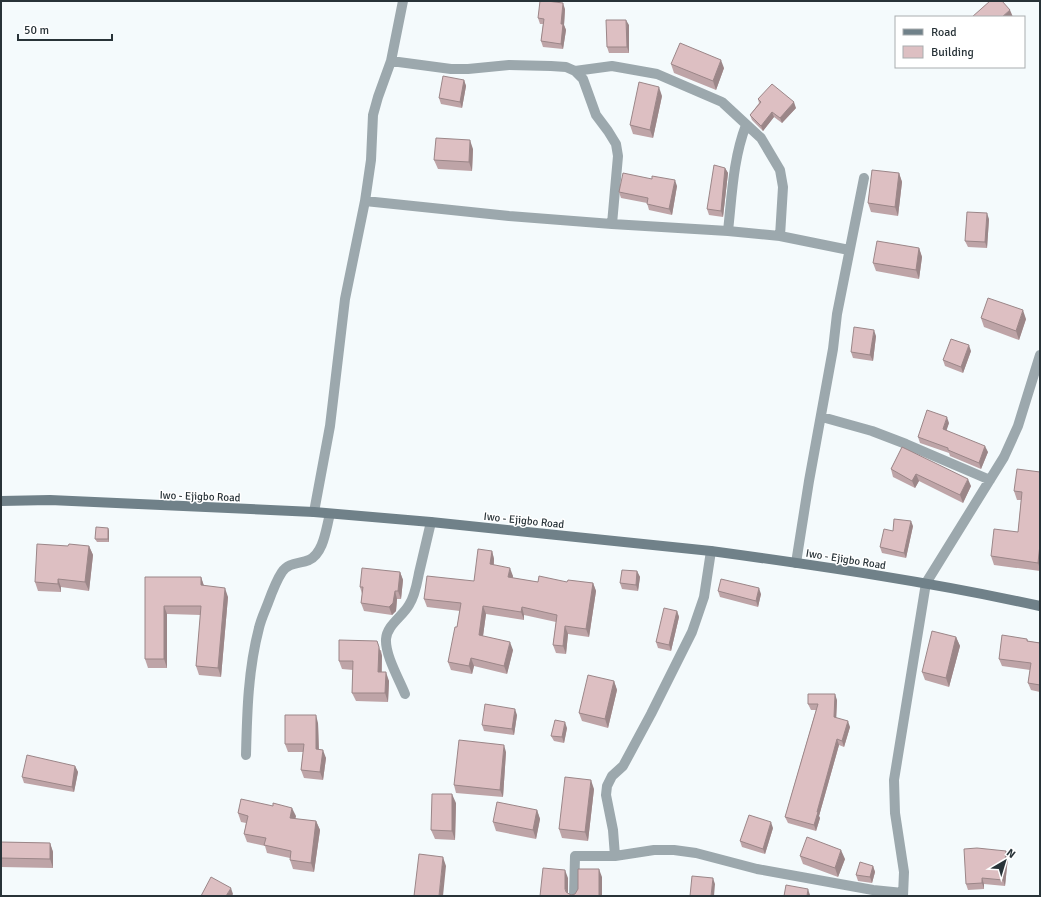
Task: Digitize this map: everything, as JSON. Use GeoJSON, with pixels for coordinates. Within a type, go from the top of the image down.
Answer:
{"type":"FeatureCollection","features":[{"type":"Feature","properties":{"kind":"main road","name":"Iwo - Ejigbo Road"},"geometry":{"type":"LineString","coordinates":[[1,501],[50,500],[314,512],[431,522],[711,551],[926,583],[1040,606]]}},
{"type":"Feature","properties":{"kind":"street"},"geometry":{"type":"LineString","coordinates":[[314,512],[330,426],[345,299],[365,202],[371,160],[374,115],[378,97],[391,61],[403,1]]}},
{"type":"Feature","properties":{"kind":"street"},"geometry":{"type":"LineString","coordinates":[[391,61],[451,69],[509,65],[551,66],[566,67],[575,72],[583,79],[596,115],[616,144],[618,156],[612,224]]}},
{"type":"Feature","properties":{"kind":"street"},"geometry":{"type":"LineString","coordinates":[[575,72],[612,66],[657,74],[722,102],[761,138],[780,170],[783,187],[780,236]]}},
{"type":"Feature","properties":{"kind":"street"},"geometry":{"type":"LineString","coordinates":[[728,231],[739,143],[746,125]]}},
{"type":"Feature","properties":{"kind":"street"},"geometry":{"type":"LineString","coordinates":[[796,563],[809,481],[822,416],[837,314],[864,178]]}},
{"type":"Feature","properties":{"kind":"street"},"geometry":{"type":"LineString","coordinates":[[365,202],[509,216],[780,236],[849,250]]}},
{"type":"Feature","properties":{"kind":"street"},"geometry":{"type":"LineString","coordinates":[[574,896],[575,856],[615,856],[654,850],[674,850],[696,853],[758,869],[903,895],[904,872],[895,813],[894,780],[926,583],[1004,457],[1018,426],[1040,355]]}},
{"type":"Feature","properties":{"kind":"street"},"geometry":{"type":"LineString","coordinates":[[822,416],[872,431],[990,480]]}},
{"type":"Feature","properties":{"kind":"street"},"geometry":{"type":"LineString","coordinates":[[246,755],[247,703],[252,658],[259,627],[277,580],[282,571],[287,566],[310,559],[316,554],[320,548],[330,514]]}},
{"type":"Feature","properties":{"kind":"street"},"geometry":{"type":"LineString","coordinates":[[405,694],[387,650],[387,633],[410,604],[415,591],[431,522]]}},
{"type":"Feature","properties":{"kind":"street"},"geometry":{"type":"LineString","coordinates":[[615,856],[613,830],[606,795],[607,786],[612,776],[623,766],[692,632],[704,597],[711,551]]}},
{"type":"Feature","properties":{"kind":"building"},"geometry":{"type":"Polygon","coordinates":[[[540,1],[563,3],[561,44],[541,41],[544,19],[538,18],[540,1]]]}},
{"type":"Feature","properties":{"kind":"building"},"geometry":{"type":"Polygon","coordinates":[[[990,1],[1002,1],[1010,10],[1003,16],[973,16],[990,1]]]}},
{"type":"Feature","properties":{"kind":"building"},"geometry":{"type":"Polygon","coordinates":[[[606,20],[626,20],[627,47],[607,47],[606,20]]]}},
{"type":"Feature","properties":{"kind":"building"},"geometry":{"type":"Polygon","coordinates":[[[680,43],[721,60],[713,81],[671,64],[680,43]]]}},
{"type":"Feature","properties":{"kind":"building"},"geometry":{"type":"Polygon","coordinates":[[[443,76],[464,80],[460,102],[439,98],[443,76]]]}},
{"type":"Feature","properties":{"kind":"building"},"geometry":{"type":"Polygon","coordinates":[[[639,82],[659,87],[650,130],[630,125],[639,82]]]}},
{"type":"Feature","properties":{"kind":"building"},"geometry":{"type":"Polygon","coordinates":[[[772,84],[794,102],[780,118],[772,112],[761,126],[750,115],[761,102],[758,99],[772,84]]]}},
{"type":"Feature","properties":{"kind":"building"},"geometry":{"type":"Polygon","coordinates":[[[436,138],[470,140],[469,162],[434,160],[436,138]]]}},
{"type":"Feature","properties":{"kind":"building"},"geometry":{"type":"Polygon","coordinates":[[[714,165],[725,168],[721,211],[707,209],[714,165]]]}},
{"type":"Feature","properties":{"kind":"building"},"geometry":{"type":"Polygon","coordinates":[[[872,170],[899,173],[895,207],[868,203],[872,170]]]}},
{"type":"Feature","properties":{"kind":"building"},"geometry":{"type":"Polygon","coordinates":[[[623,173],[652,179],[652,176],[675,180],[669,209],[647,204],[648,198],[619,192],[623,173]]]}},
{"type":"Feature","properties":{"kind":"building"},"geometry":{"type":"Polygon","coordinates":[[[967,212],[987,213],[985,242],[965,241],[967,212]]]}},
{"type":"Feature","properties":{"kind":"building"},"geometry":{"type":"Polygon","coordinates":[[[877,241],[919,248],[916,270],[873,263],[877,241]]]}},
{"type":"Feature","properties":{"kind":"building"},"geometry":{"type":"Polygon","coordinates":[[[988,298],[1023,310],[1016,331],[981,318],[988,298]]]}},
{"type":"Feature","properties":{"kind":"building"},"geometry":{"type":"Polygon","coordinates":[[[854,327],[874,330],[870,355],[851,352],[854,327]]]}},
{"type":"Feature","properties":{"kind":"building"},"geometry":{"type":"Polygon","coordinates":[[[951,339],[969,345],[961,367],[943,360],[951,339]]]}},
{"type":"Feature","properties":{"kind":"building"},"geometry":{"type":"Polygon","coordinates":[[[927,410],[947,417],[943,429],[985,446],[979,463],[948,450],[948,448],[918,437],[927,410]]]}},
{"type":"Feature","properties":{"kind":"building"},"geometry":{"type":"Polygon","coordinates":[[[902,447],[968,479],[960,495],[916,474],[912,481],[891,469],[902,447]]]}},
{"type":"Feature","properties":{"kind":"building"},"geometry":{"type":"Polygon","coordinates":[[[1017,469],[1040,472],[1040,544],[1038,563],[991,556],[994,529],[1018,532],[1022,492],[1014,491],[1017,469]]]}},
{"type":"Feature","properties":{"kind":"building"},"geometry":{"type":"Polygon","coordinates":[[[894,519],[911,521],[904,553],[880,547],[884,529],[893,531],[894,519]]]}},
{"type":"Feature","properties":{"kind":"building"},"geometry":{"type":"Polygon","coordinates":[[[96,527],[108,528],[108,539],[95,539],[96,527]]]}},
{"type":"Feature","properties":{"kind":"building"},"geometry":{"type":"Polygon","coordinates":[[[37,544],[68,546],[69,544],[89,546],[85,582],[58,579],[58,584],[35,582],[37,544]]]}},
{"type":"Feature","properties":{"kind":"building"},"geometry":{"type":"Polygon","coordinates":[[[478,549],[492,551],[490,564],[510,568],[508,577],[538,582],[539,576],[567,582],[568,580],[593,583],[586,629],[565,626],[563,646],[553,645],[557,615],[522,607],[521,612],[483,606],[479,635],[510,642],[504,666],[471,658],[469,666],[448,662],[455,627],[457,627],[461,603],[424,599],[427,576],[474,581],[478,549]]]}},
{"type":"Feature","properties":{"kind":"building"},"geometry":{"type":"Polygon","coordinates":[[[362,568],[400,572],[398,591],[395,591],[393,603],[389,607],[361,603],[363,587],[360,587],[362,568]]]}},
{"type":"Feature","properties":{"kind":"building"},"geometry":{"type":"Polygon","coordinates":[[[622,570],[637,571],[636,585],[620,583],[622,570]]]}},
{"type":"Feature","properties":{"kind":"building"},"geometry":{"type":"Polygon","coordinates":[[[145,577],[201,577],[201,585],[225,588],[218,668],[196,666],[201,606],[164,606],[164,659],[145,659],[145,577]]]}},
{"type":"Feature","properties":{"kind":"building"},"geometry":{"type":"Polygon","coordinates":[[[721,579],[759,588],[756,601],[718,591],[721,579]]]}},
{"type":"Feature","properties":{"kind":"building"},"geometry":{"type":"Polygon","coordinates":[[[664,608],[677,611],[669,645],[656,642],[664,608]]]}},
{"type":"Feature","properties":{"kind":"building"},"geometry":{"type":"Polygon","coordinates":[[[932,631],[956,637],[946,678],[922,672],[932,631]]]}},
{"type":"Feature","properties":{"kind":"building"},"geometry":{"type":"Polygon","coordinates":[[[1002,635],[1027,639],[1027,641],[1040,643],[1040,685],[1028,683],[1031,663],[999,659],[1002,635]]]}},
{"type":"Feature","properties":{"kind":"building"},"geometry":{"type":"Polygon","coordinates":[[[339,640],[377,641],[379,647],[378,672],[386,672],[385,693],[352,693],[353,661],[339,661],[339,640]]]}},
{"type":"Feature","properties":{"kind":"building"},"geometry":{"type":"Polygon","coordinates":[[[588,675],[614,681],[605,719],[579,713],[588,675]]]}},
{"type":"Feature","properties":{"kind":"building"},"geometry":{"type":"Polygon","coordinates":[[[808,694],[835,694],[834,717],[848,721],[842,741],[837,739],[814,825],[785,817],[818,704],[808,704],[808,694]]]}},
{"type":"Feature","properties":{"kind":"building"},"geometry":{"type":"Polygon","coordinates":[[[485,704],[515,709],[512,729],[482,725],[485,704]]]}},
{"type":"Feature","properties":{"kind":"building"},"geometry":{"type":"Polygon","coordinates":[[[285,715],[316,715],[316,749],[323,750],[320,772],[301,770],[304,744],[285,744],[285,715]]]}},
{"type":"Feature","properties":{"kind":"building"},"geometry":{"type":"Polygon","coordinates":[[[555,720],[565,722],[562,737],[551,736],[555,720]]]}},
{"type":"Feature","properties":{"kind":"building"},"geometry":{"type":"Polygon","coordinates":[[[459,740],[504,745],[500,790],[454,785],[459,740]]]}},
{"type":"Feature","properties":{"kind":"building"},"geometry":{"type":"Polygon","coordinates":[[[27,755],[75,766],[72,787],[22,777],[27,755]]]}},
{"type":"Feature","properties":{"kind":"building"},"geometry":{"type":"Polygon","coordinates":[[[565,777],[591,780],[585,832],[559,829],[565,777]]]}},
{"type":"Feature","properties":{"kind":"building"},"geometry":{"type":"Polygon","coordinates":[[[432,794],[452,794],[452,831],[431,830],[432,794]]]}},
{"type":"Feature","properties":{"kind":"building"},"geometry":{"type":"Polygon","coordinates":[[[241,799],[273,806],[273,803],[292,808],[290,818],[316,821],[311,863],[290,860],[291,851],[264,845],[266,838],[244,834],[248,816],[238,813],[241,799]]]}},
{"type":"Feature","properties":{"kind":"building"},"geometry":{"type":"Polygon","coordinates":[[[497,802],[537,810],[533,830],[493,822],[497,802]]]}},
{"type":"Feature","properties":{"kind":"building"},"geometry":{"type":"Polygon","coordinates":[[[749,815],[771,822],[763,849],[740,841],[749,815]]]}},
{"type":"Feature","properties":{"kind":"building"},"geometry":{"type":"Polygon","coordinates":[[[807,837],[841,850],[835,868],[800,856],[807,837]]]}},
{"type":"Feature","properties":{"kind":"building"},"geometry":{"type":"Polygon","coordinates":[[[1,842],[50,843],[50,859],[1,858],[1,842]]]}},
{"type":"Feature","properties":{"kind":"building"},"geometry":{"type":"Polygon","coordinates":[[[977,848],[1006,851],[1003,880],[982,878],[982,883],[966,884],[964,849],[977,848]]]}},
{"type":"Feature","properties":{"kind":"building"},"geometry":{"type":"Polygon","coordinates":[[[419,854],[443,857],[439,896],[414,896],[419,854]]]}},
{"type":"Feature","properties":{"kind":"building"},"geometry":{"type":"Polygon","coordinates":[[[860,862],[873,866],[870,877],[856,875],[860,862]]]}},
{"type":"Feature","properties":{"kind":"building"},"geometry":{"type":"Polygon","coordinates":[[[543,868],[565,870],[565,889],[566,892],[571,895],[575,894],[578,889],[578,869],[599,869],[599,896],[540,896],[543,868]]]}},
{"type":"Feature","properties":{"kind":"building"},"geometry":{"type":"Polygon","coordinates":[[[692,876],[713,878],[711,896],[690,896],[692,876]]]}},
{"type":"Feature","properties":{"kind":"building"},"geometry":{"type":"Polygon","coordinates":[[[211,877],[231,888],[226,896],[201,896],[211,877]]]}},
{"type":"Feature","properties":{"kind":"building"},"geometry":{"type":"Polygon","coordinates":[[[786,885],[808,889],[807,896],[784,896],[786,885]]]}}]}
